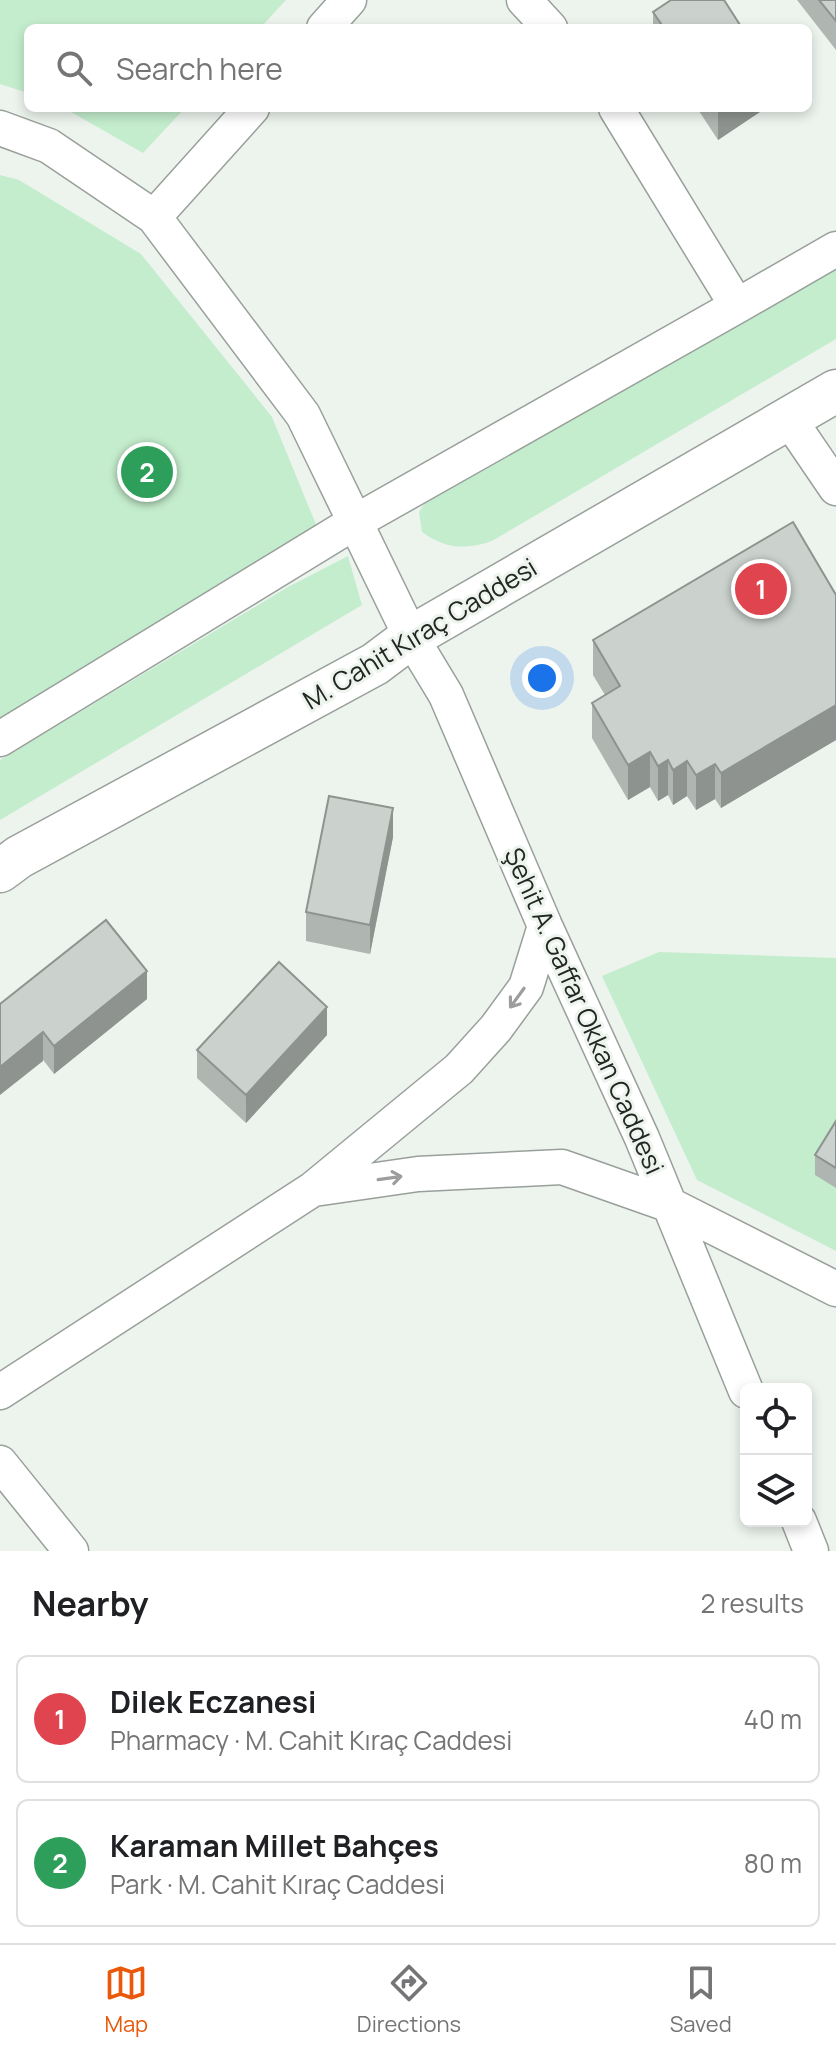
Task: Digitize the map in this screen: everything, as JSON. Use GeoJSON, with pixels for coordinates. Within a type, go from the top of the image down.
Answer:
{"type":"FeatureCollection","features":[{"type":"Feature","properties":{"kind":"street"},"geometry":{"type":"LineString","coordinates":[[328,24],[349,0]]}},
{"type":"Feature","properties":{"kind":"street"},"geometry":{"type":"LineString","coordinates":[[524,0],[546,24]]}},
{"type":"Feature","properties":{"kind":"street"},"geometry":{"type":"LineString","coordinates":[[154,217],[248,112]]}},
{"type":"Feature","properties":{"kind":"street"},"geometry":{"type":"LineString","coordinates":[[618,112],[737,306]]}},
{"type":"Feature","properties":{"kind":"street","name":"Şehit A. Gaffar Okkan Caddesi"},"geometry":{"type":"LineString","coordinates":[[0,128],[49,146],[154,217],[303,415],[411,637],[446,695],[670,1205],[743,1383]]}},
{"type":"Feature","properties":{"kind":"street"},"geometry":{"type":"LineString","coordinates":[[0,739],[355,522],[836,249]]}},
{"type":"Feature","properties":{"kind":"street","name":"M. Cahit Kıraç Caddesi"},"geometry":{"type":"LineString","coordinates":[[0,871],[19,857],[375,664],[411,637],[836,391]]}},
{"type":"Feature","properties":{"kind":"street"},"geometry":{"type":"LineString","coordinates":[[789,419],[836,488]]}},
{"type":"Feature","properties":{"kind":"street"},"geometry":{"type":"LineString","coordinates":[[0,1392],[313,1189],[459,1069],[496,1028],[526,987],[545,926]]}},
{"type":"Feature","properties":{"kind":"street"},"geometry":{"type":"LineString","coordinates":[[313,1189],[418,1174],[562,1167],[670,1205],[836,1289]]}},
{"type":"Feature","properties":{"kind":"street"},"geometry":{"type":"LineString","coordinates":[[0,1463],[71,1551]]}},
{"type":"Feature","properties":{"kind":"street"},"geometry":{"type":"LineString","coordinates":[[801,1527],[811,1551]]}},
{"type":"Feature","properties":{"kind":"green space"},"geometry":{"type":"Polygon","coordinates":[[[0,0],[286,0],[264,24],[24,24],[24,92],[0,84],[0,0]]]}},
{"type":"Feature","properties":{"kind":"green space"},"geometry":{"type":"Polygon","coordinates":[[[71,112],[181,112],[143,153],[71,112]]]}},
{"type":"Feature","properties":{"kind":"green space"},"geometry":{"type":"Polygon","coordinates":[[[0,175],[19,180],[141,254],[272,417],[317,527],[0,720],[0,175]]]}},
{"type":"Feature","properties":{"kind":"green space"},"geometry":{"type":"Polygon","coordinates":[[[836,267],[836,339],[492,541],[473,546],[447,545],[422,532],[419,512],[424,504],[836,267]]]}},
{"type":"Feature","properties":{"kind":"green space"},"geometry":{"type":"Polygon","coordinates":[[[348,556],[362,605],[0,820],[0,760],[288,587],[348,556]]]}},
{"type":"Feature","properties":{"kind":"green space"},"geometry":{"type":"Polygon","coordinates":[[[659,952],[836,958],[836,1251],[697,1180],[602,976],[659,952]]]}},
{"type":"Feature","properties":{"kind":"building"},"geometry":{"type":"Polygon","coordinates":[[[671,0],[724,0],[739,24],[661,24],[653,12],[671,0]]]}},
{"type":"Feature","properties":{"kind":"building"},"geometry":{"type":"Polygon","coordinates":[[[819,0],[836,0],[836,21],[819,0]]]}},
{"type":"Feature","properties":{"kind":"building"},"geometry":{"type":"Polygon","coordinates":[[[793,522],[836,595],[836,705],[721,773],[715,764],[696,775],[687,761],[673,770],[668,760],[658,766],[650,752],[628,765],[592,703],[620,686],[593,640],[793,522]]]}},
{"type":"Feature","properties":{"kind":"building"},"geometry":{"type":"Polygon","coordinates":[[[329,796],[393,808],[370,925],[306,912],[329,796]]]}},
{"type":"Feature","properties":{"kind":"building"},"geometry":{"type":"Polygon","coordinates":[[[106,920],[147,971],[54,1046],[43,1032],[0,1067],[0,1004],[106,920]]]}},
{"type":"Feature","properties":{"kind":"building"},"geometry":{"type":"Polygon","coordinates":[[[279,962],[327,1007],[246,1095],[197,1050],[279,962]]]}},
{"type":"Feature","properties":{"kind":"building"},"geometry":{"type":"Polygon","coordinates":[[[836,1121],[836,1168],[815,1155],[836,1121]]]}},
{"type":"Feature","properties":{"kind":"place","name":"Karaman Millet Bahçes"},"geometry":{"type":"Point","coordinates":[147,472]}},
{"type":"Feature","properties":{"kind":"place","name":"Dilek Eczanesi"},"geometry":{"type":"Point","coordinates":[761,589]}}]}
